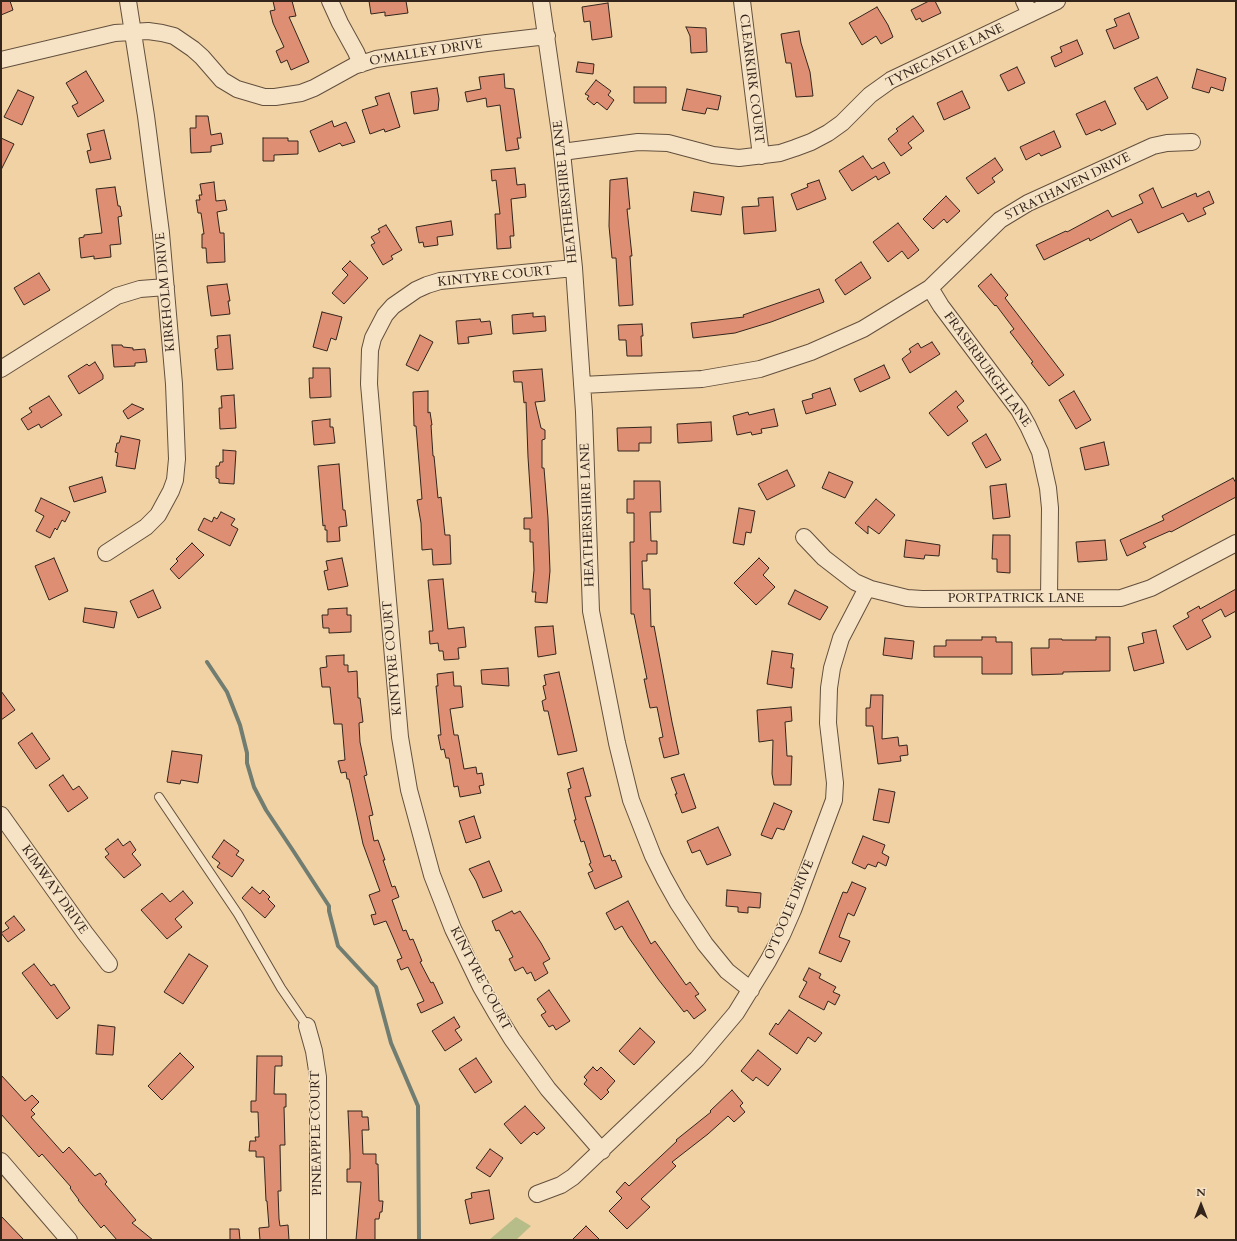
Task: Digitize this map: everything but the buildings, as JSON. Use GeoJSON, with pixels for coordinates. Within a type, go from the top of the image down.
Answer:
{"type":"FeatureCollection","features":[{"type":"Feature","properties":{"kind":"street","name":"KIRKHOLM DRIVE"},"geometry":{"type":"LineString","coordinates":[[106,554],[146,527],[158,515],[171,491],[175,480],[177,459],[161,232],[128,1]]}},
{"type":"Feature","properties":{"kind":"street"},"geometry":{"type":"LineString","coordinates":[[330,1],[361,64]]}},
{"type":"Feature","properties":{"kind":"street","name":"HEATHERSHIRE LANE"},"geometry":{"type":"LineString","coordinates":[[541,1],[562,152],[574,268],[582,385],[591,611],[618,743],[631,800],[653,856],[678,903],[705,944],[727,971],[751,990]]}},
{"type":"Feature","properties":{"kind":"street","name":"CLEARKIRK COURT"},"geometry":{"type":"LineString","coordinates":[[742,1],[761,156]]}},
{"type":"Feature","properties":{"kind":"street","name":"TYNECASTLE LANE"},"geometry":{"type":"LineString","coordinates":[[562,152],[638,142],[668,143],[713,155],[739,158],[780,153],[811,142],[828,133],[842,123],[870,95],[892,80],[1027,7],[1057,1]]}},
{"type":"Feature","properties":{"kind":"street","name":"O'MALLEY DRIVE"},"geometry":{"type":"LineString","coordinates":[[1,60],[115,34],[148,31],[174,36],[184,42],[198,53],[222,80],[237,89],[264,97],[275,98],[301,93],[314,88],[354,66],[376,59],[547,36]]}},
{"type":"Feature","properties":{"kind":"street","name":"STRATHAVEN DRIVE"},"geometry":{"type":"LineString","coordinates":[[582,385],[702,379],[760,369],[812,352],[881,319],[930,288],[1000,220],[1028,203],[1152,146],[1167,143],[1192,142]]}},
{"type":"Feature","properties":{"kind":"street","name":"KINTYRE COURT"},"geometry":{"type":"LineString","coordinates":[[574,268],[440,281],[416,290],[393,306],[373,338],[370,350],[369,384],[400,737],[409,790],[432,876],[452,929],[481,987],[496,1013],[525,1058],[548,1089],[602,1151]]}},
{"type":"Feature","properties":{"kind":"street"},"geometry":{"type":"LineString","coordinates":[[1,368],[117,296],[140,289],[166,287]]}},
{"type":"Feature","properties":{"kind":"street","name":"FRASERBURGH LANE"},"geometry":{"type":"LineString","coordinates":[[930,288],[941,306],[1018,410],[1034,437],[1040,452],[1048,488],[1050,508],[1049,598]]}},
{"type":"Feature","properties":{"kind":"street","name":"PORTPATRICK LANE"},"geometry":{"type":"LineString","coordinates":[[804,537],[824,558],[855,582],[867,588],[907,598],[922,599],[1121,598],[1151,588],[1236,543]]}},
{"type":"Feature","properties":{"kind":"street","name":"O'TOOLE DRIVE"},"geometry":{"type":"LineString","coordinates":[[537,1194],[561,1185],[573,1177],[697,1059],[736,1013],[768,961],[782,935],[834,800],[835,783],[828,707],[832,668],[841,638],[867,588]]}},
{"type":"Feature","properties":{"kind":"street","name":"KIMWAY DRIVE"},"geometry":{"type":"LineString","coordinates":[[1,815],[85,933],[109,964]]}},
{"type":"Feature","properties":{"kind":"street","name":"PINEAPPLE COURT"},"geometry":{"type":"LineString","coordinates":[[307,1026],[314,1052],[318,1077],[318,1240]]}},
{"type":"Feature","properties":{"kind":"street"},"geometry":{"type":"LineString","coordinates":[[1,1161],[70,1240]]}},
{"type":"Feature","properties":{"kind":"lane"},"geometry":{"type":"LineString","coordinates":[[160,797],[238,914],[281,988],[307,1026]]}},
{"type":"Feature","properties":{"kind":"green space"},"geometry":{"type":"Polygon","coordinates":[[[516,1217],[531,1226],[516,1240],[489,1240],[516,1217]]]}},
{"type":"Feature","properties":{"kind":"waterway"},"geometry":{"type":"LineString","coordinates":[[207,662],[227,692],[240,725],[247,753],[247,763],[254,787],[266,810],[329,906],[338,946],[376,987],[391,1043],[418,1106],[419,1240]]}}]}
